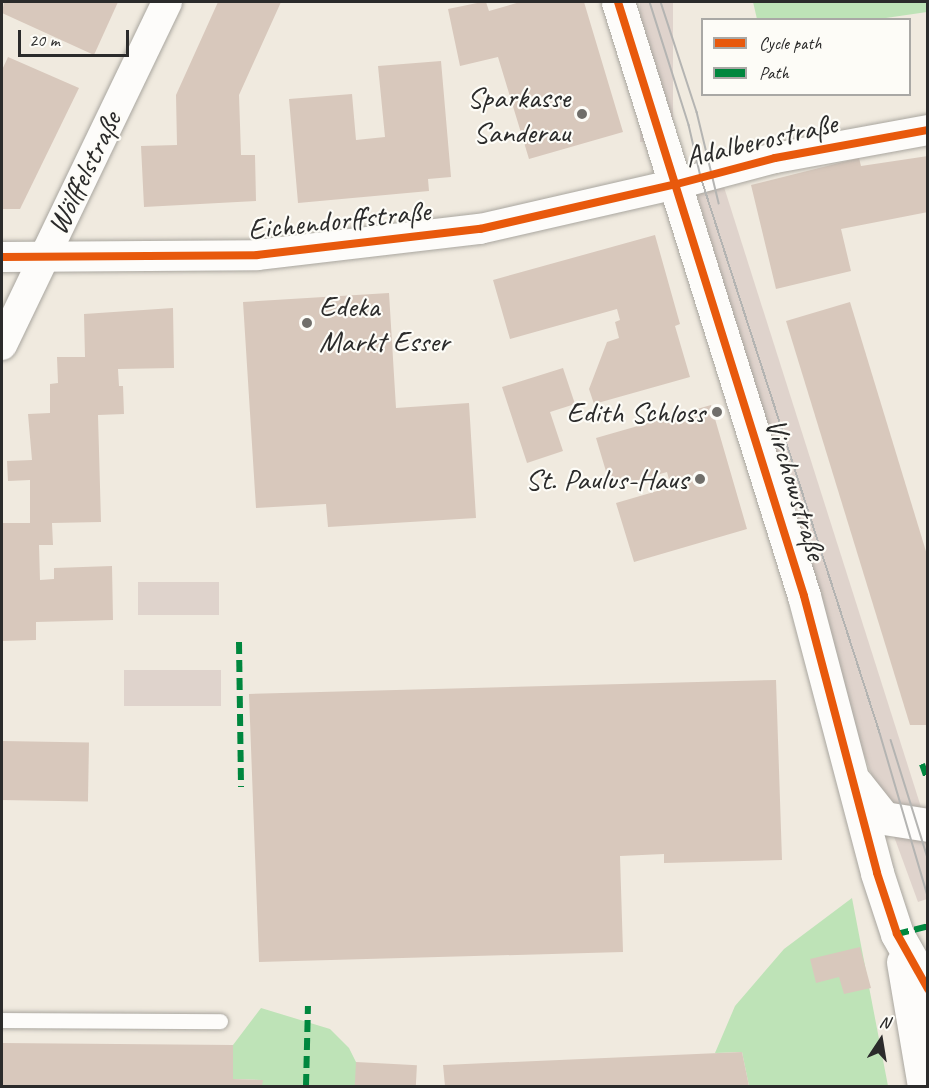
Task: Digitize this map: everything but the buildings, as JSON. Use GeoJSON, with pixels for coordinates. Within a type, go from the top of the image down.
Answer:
{"type":"FeatureCollection","features":[{"type":"Feature","properties":{"kind":"street","name":"Wölffelstraße"},"geometry":{"type":"LineString","coordinates":[[2,345],[167,2]]}},
{"type":"Feature","properties":{"kind":"street","name":"Virchowstraße"},"geometry":{"type":"LineString","coordinates":[[618,2],[677,184],[804,597],[877,873],[897,934],[927,989]]}},
{"type":"Feature","properties":{"kind":"street","name":"Adalberostraße"},"geometry":{"type":"LineString","coordinates":[[677,184],[775,158],[927,130]]}},
{"type":"Feature","properties":{"kind":"street","name":"Eichendorffstraße"},"geometry":{"type":"LineString","coordinates":[[2,257],[257,255],[480,229],[677,184]]}},
{"type":"Feature","properties":{"kind":"street"},"geometry":{"type":"LineString","coordinates":[[852,778],[884,818],[927,825]]}},
{"type":"Feature","properties":{"kind":"street"},"geometry":{"type":"LineString","coordinates":[[897,934],[919,1045],[924,1086]]}},
{"type":"Feature","properties":{"kind":"lane"},"geometry":{"type":"LineString","coordinates":[[2,1020],[220,1022]]}},
{"type":"Feature","properties":{"kind":"shaded area"},"geometry":{"type":"Polygon","coordinates":[[[640,2],[673,2],[673,142],[640,142],[640,2]]]}},
{"type":"Feature","properties":{"kind":"shaded area"},"geometry":{"type":"Polygon","coordinates":[[[724,187],[927,826],[927,899],[918,902],[862,749],[697,194],[724,187]]]}},
{"type":"Feature","properties":{"kind":"shaded area"},"geometry":{"type":"Polygon","coordinates":[[[138,582],[219,582],[219,615],[138,615],[138,582]]]}},
{"type":"Feature","properties":{"kind":"shaded area"},"geometry":{"type":"Polygon","coordinates":[[[124,670],[221,670],[221,706],[124,706],[124,670]]]}},
{"type":"Feature","properties":{"kind":"green space"},"geometry":{"type":"Polygon","coordinates":[[[753,2],[927,2],[927,12],[886,18],[757,18],[753,2]]]}},
{"type":"Feature","properties":{"kind":"green space"},"geometry":{"type":"Polygon","coordinates":[[[852,898],[888,1086],[749,1086],[742,1052],[715,1053],[735,1006],[784,949],[852,898]]]}},
{"type":"Feature","properties":{"kind":"green space"},"geometry":{"type":"Polygon","coordinates":[[[261,1008],[330,1029],[349,1048],[356,1062],[356,1086],[262,1086],[262,1080],[233,1079],[233,1045],[261,1008]]]}},
{"type":"Feature","properties":{"kind":"tram line"},"geometry":{"type":"LineString","coordinates":[[650,2],[689,125],[701,177],[880,733],[928,896]]}},
{"type":"Feature","properties":{"kind":"tram line"},"geometry":{"type":"LineString","coordinates":[[661,2],[697,112],[719,203]]}},
{"type":"Feature","properties":{"kind":"tram line"},"geometry":{"type":"LineString","coordinates":[[891,740],[928,858]]}},
{"type":"Feature","properties":{"kind":"marked path"},"geometry":{"type":"LineString","coordinates":[[239,642],[241,787]]}},
{"type":"Feature","properties":{"kind":"marked path"},"geometry":{"type":"LineString","coordinates":[[922,764],[928,781]]}},
{"type":"Feature","properties":{"kind":"marked path"},"geometry":{"type":"LineString","coordinates":[[897,934],[928,926]]}},
{"type":"Feature","properties":{"kind":"marked path"},"geometry":{"type":"LineString","coordinates":[[306,1086],[308,1006]]}},
{"type":"Feature","properties":{"kind":"cycle path"},"geometry":{"type":"LineString","coordinates":[[618,2],[804,596],[877,873],[897,934],[928,989]]}},
{"type":"Feature","properties":{"kind":"cycle path"},"geometry":{"type":"LineString","coordinates":[[2,257],[257,255],[480,229],[677,184],[775,158],[928,130]]}},
{"type":"Feature","properties":{"kind":"place","name":"Sparkasse Sanderau"},"geometry":{"type":"Point","coordinates":[582,114]}},
{"type":"Feature","properties":{"kind":"place","name":"Edeka Markt Esser"},"geometry":{"type":"Point","coordinates":[307,323]}},
{"type":"Feature","properties":{"kind":"place","name":"Edith Schloss"},"geometry":{"type":"Point","coordinates":[717,412]}},
{"type":"Feature","properties":{"kind":"place","name":"St. Paulus-Haus"},"geometry":{"type":"Point","coordinates":[700,479]}}]}
